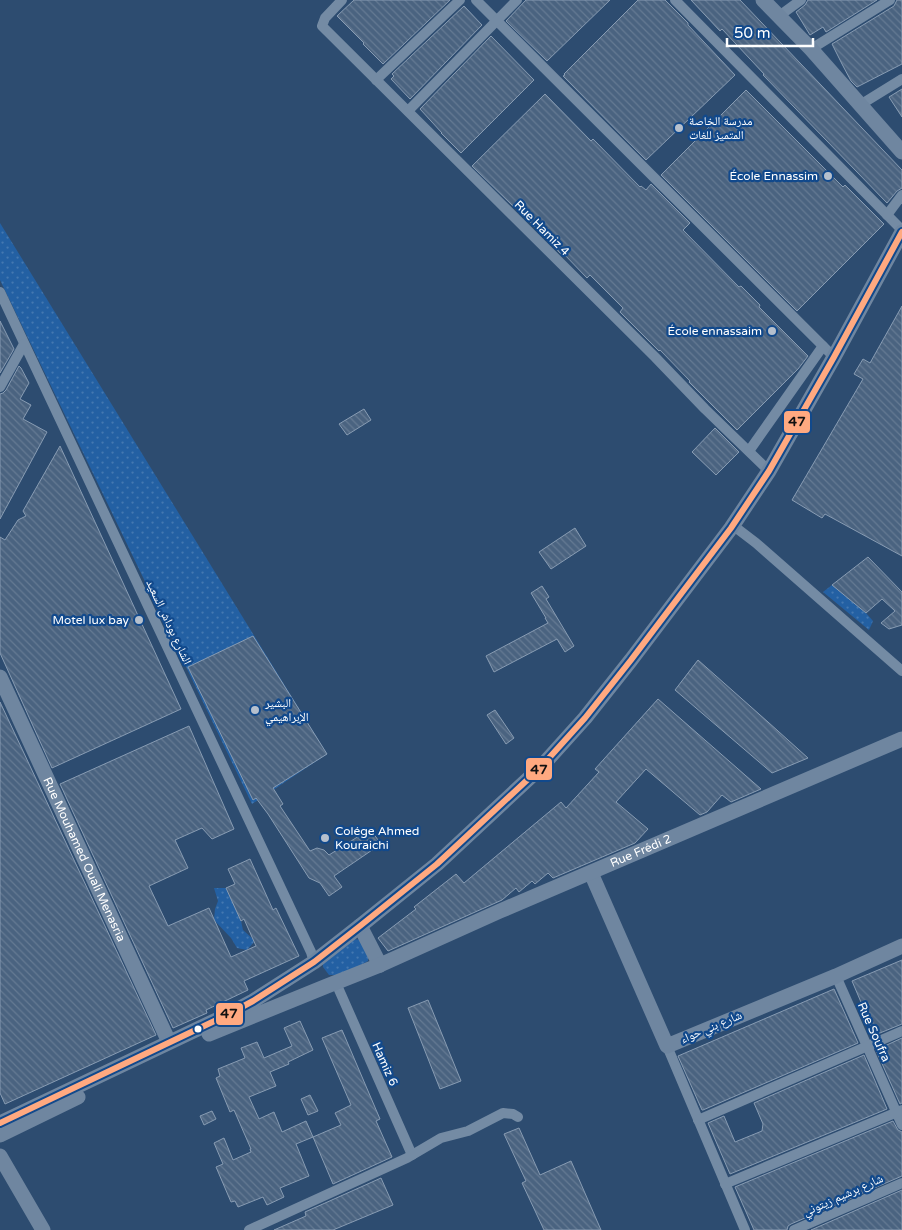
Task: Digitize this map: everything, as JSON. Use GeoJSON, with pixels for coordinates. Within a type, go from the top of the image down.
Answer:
{"type":"FeatureCollection","features":[{"type":"Feature","properties":{"kind":"main road"},"geometry":{"type":"LineString","coordinates":[[763,0],[811,49],[902,152]]}},
{"type":"Feature","properties":{"kind":"main road"},"geometry":{"type":"LineString","coordinates":[[362,930],[450,853],[540,768],[585,718],[636,653],[731,528],[769,471],[834,357],[902,231]]}},
{"type":"Feature","properties":{"kind":"main road"},"geometry":{"type":"LineString","coordinates":[[0,1122],[215,1021],[253,1001],[314,962],[362,930],[455,859],[552,766],[592,723],[739,530],[775,475],[841,361],[902,248]]}},
{"type":"Feature","properties":{"kind":"main road","name":"Rue Mouhamed Ouali Menasria"},"geometry":{"type":"LineString","coordinates":[[0,677],[169,1042]]}},
{"type":"Feature","properties":{"kind":"main road","name":"Rue Frédi 2"},"geometry":{"type":"LineString","coordinates":[[0,1135],[179,1047],[380,965],[500,911],[902,739]]}},
{"type":"Feature","properties":{"kind":"main road","name":"شارع بني حواء"},"geometry":{"type":"LineString","coordinates":[[591,873],[667,1046],[836,976],[902,946]]}},
{"type":"Feature","properties":{"kind":"main road"},"geometry":{"type":"LineString","coordinates":[[362,930],[380,965]]}},
{"type":"Feature","properties":{"kind":"main road"},"geometry":{"type":"LineString","coordinates":[[314,962],[313,967],[319,979],[331,984]]}},
{"type":"Feature","properties":{"kind":"main road"},"geometry":{"type":"LineString","coordinates":[[0,1156],[43,1230]]}},
{"type":"Feature","properties":{"kind":"street","name":"Rue Hamiz 4"},"geometry":{"type":"LineString","coordinates":[[342,0],[325,18],[322,26],[769,471]]}},
{"type":"Feature","properties":{"kind":"street"},"geometry":{"type":"LineString","coordinates":[[376,80],[460,0]]}},
{"type":"Feature","properties":{"kind":"street"},"geometry":{"type":"LineString","coordinates":[[476,0],[834,357]]}},
{"type":"Feature","properties":{"kind":"street"},"geometry":{"type":"LineString","coordinates":[[408,111],[517,0]]}},
{"type":"Feature","properties":{"kind":"street"},"geometry":{"type":"LineString","coordinates":[[675,0],[902,231]]}},
{"type":"Feature","properties":{"kind":"street"},"geometry":{"type":"LineString","coordinates":[[779,16],[801,0]]}},
{"type":"Feature","properties":{"kind":"street"},"geometry":{"type":"LineString","coordinates":[[811,49],[890,0]]}},
{"type":"Feature","properties":{"kind":"street"},"geometry":{"type":"LineString","coordinates":[[860,105],[902,79]]}},
{"type":"Feature","properties":{"kind":"street"},"geometry":{"type":"LineString","coordinates":[[887,215],[902,195]]}},
{"type":"Feature","properties":{"kind":"street","name":"الشارع بوداش السعيد"},"geometry":{"type":"LineString","coordinates":[[0,292],[314,962]]}},
{"type":"Feature","properties":{"kind":"street"},"geometry":{"type":"LineString","coordinates":[[0,387],[24,344]]}},
{"type":"Feature","properties":{"kind":"street"},"geometry":{"type":"LineString","coordinates":[[749,451],[823,346]]}},
{"type":"Feature","properties":{"kind":"street"},"geometry":{"type":"LineString","coordinates":[[739,530],[764,549],[902,671]]}},
{"type":"Feature","properties":{"kind":"street","name":"Rue Soufra"},"geometry":{"type":"LineString","coordinates":[[836,976],[899,1111],[902,1126]]}},
{"type":"Feature","properties":{"kind":"street","name":"Hamiz 6"},"geometry":{"type":"LineString","coordinates":[[331,984],[412,1155]]}},
{"type":"Feature","properties":{"kind":"street"},"geometry":{"type":"LineString","coordinates":[[698,1120],[902,1030]]}},
{"type":"Feature","properties":{"kind":"street"},"geometry":{"type":"LineString","coordinates":[[667,1046],[745,1230]]}},
{"type":"Feature","properties":{"kind":"street"},"geometry":{"type":"LineString","coordinates":[[725,1184],[899,1111]]}},
{"type":"Feature","properties":{"kind":"street"},"geometry":{"type":"LineString","coordinates":[[249,1230],[412,1155],[440,1138],[468,1131],[503,1113],[508,1112],[518,1117]]}},
{"type":"Feature","properties":{"kind":"street","name":"شارع برشيم زيتوني"},"geometry":{"type":"LineString","coordinates":[[794,1230],[902,1182]]}},
{"type":"Feature","properties":{"kind":"shaded area"},"geometry":{"type":"Polygon","coordinates":[[[0,223],[327,754],[252,804],[0,280],[0,223]]]}},
{"type":"Feature","properties":{"kind":"shaded area"},"geometry":{"type":"Polygon","coordinates":[[[832,585],[873,621],[869,630],[823,592],[832,585]]]}},
{"type":"Feature","properties":{"kind":"shaded area"},"geometry":{"type":"Polygon","coordinates":[[[214,888],[226,888],[241,921],[243,930],[253,939],[254,942],[247,950],[237,948],[231,938],[214,920],[218,901],[214,888]]]}},
{"type":"Feature","properties":{"kind":"shaded area"},"geometry":{"type":"Polygon","coordinates":[[[353,939],[362,940],[368,954],[368,961],[342,975],[329,975],[323,967],[323,961],[353,939]]]}},
{"type":"Feature","properties":{"kind":"building"},"geometry":{"type":"Polygon","coordinates":[[[354,0],[450,0],[383,64],[337,16],[354,0]]]}},
{"type":"Feature","properties":{"kind":"building"},"geometry":{"type":"Polygon","coordinates":[[[526,0],[610,0],[547,61],[506,21],[526,0]]]}},
{"type":"Feature","properties":{"kind":"building"},"geometry":{"type":"Polygon","coordinates":[[[638,0],[665,0],[735,75],[646,160],[563,76],[638,0]]]}},
{"type":"Feature","properties":{"kind":"building"},"geometry":{"type":"Polygon","coordinates":[[[691,0],[740,0],[902,170],[902,188],[887,203],[763,75],[722,29],[720,31],[691,0]]]}},
{"type":"Feature","properties":{"kind":"building"},"geometry":{"type":"Polygon","coordinates":[[[808,0],[877,0],[826,32],[823,27],[810,35],[796,12],[808,0]]]}},
{"type":"Feature","properties":{"kind":"building"},"geometry":{"type":"Polygon","coordinates":[[[897,0],[902,0],[902,64],[857,87],[851,81],[832,44],[894,6],[897,0]]]}},
{"type":"Feature","properties":{"kind":"building"},"geometry":{"type":"Polygon","coordinates":[[[464,6],[482,25],[410,99],[391,79],[394,76],[392,74],[464,6]]]}},
{"type":"Feature","properties":{"kind":"building"},"geometry":{"type":"Polygon","coordinates":[[[491,36],[534,80],[461,153],[420,109],[491,36]]]}},
{"type":"Feature","properties":{"kind":"building"},"geometry":{"type":"Polygon","coordinates":[[[902,89],[902,117],[889,97],[902,89]]]}},
{"type":"Feature","properties":{"kind":"building"},"geometry":{"type":"Polygon","coordinates":[[[746,90],[843,187],[845,185],[884,224],[797,311],[661,175],[746,90]]]}},
{"type":"Feature","properties":{"kind":"building"},"geometry":{"type":"Polygon","coordinates":[[[545,94],[640,187],[646,190],[651,184],[690,223],[683,230],[739,287],[741,286],[760,305],[759,307],[808,356],[798,369],[737,430],[660,350],[620,312],[623,308],[590,275],[587,278],[562,252],[561,254],[516,207],[472,166],[545,94]]]}},
{"type":"Feature","properties":{"kind":"building"},"geometry":{"type":"Polygon","coordinates":[[[902,306],[902,556],[825,514],[822,518],[792,500],[863,379],[854,374],[863,359],[870,363],[902,306]]]}},
{"type":"Feature","properties":{"kind":"building"},"geometry":{"type":"Polygon","coordinates":[[[0,321],[14,349],[0,373],[0,321]]]}},
{"type":"Feature","properties":{"kind":"building"},"geometry":{"type":"Polygon","coordinates":[[[19,366],[29,383],[20,399],[31,405],[23,419],[47,432],[0,519],[0,394],[6,390],[19,366]]]}},
{"type":"Feature","properties":{"kind":"building"},"geometry":{"type":"Polygon","coordinates":[[[364,409],[371,420],[347,435],[339,424],[364,409]]]}},
{"type":"Feature","properties":{"kind":"building"},"geometry":{"type":"Polygon","coordinates":[[[715,428],[739,452],[716,475],[692,452],[715,428]]]}},
{"type":"Feature","properties":{"kind":"building"},"geometry":{"type":"Polygon","coordinates":[[[60,446],[181,709],[52,768],[0,653],[0,537],[5,540],[18,520],[26,516],[23,511],[60,446]]]}},
{"type":"Feature","properties":{"kind":"building"},"geometry":{"type":"Polygon","coordinates":[[[575,528],[586,546],[551,569],[539,552],[575,528]]]}},
{"type":"Feature","properties":{"kind":"building"},"geometry":{"type":"Polygon","coordinates":[[[868,557],[902,592],[902,625],[889,629],[881,623],[895,611],[882,599],[866,613],[832,585],[868,557]]]}},
{"type":"Feature","properties":{"kind":"building"},"geometry":{"type":"Polygon","coordinates":[[[542,586],[549,597],[546,599],[574,646],[565,652],[557,639],[494,672],[486,656],[548,623],[531,593],[542,586]]]}},
{"type":"Feature","properties":{"kind":"building","name":"البشير الإبراهيمي"},"geometry":{"type":"Polygon","coordinates":[[[253,636],[327,754],[273,788],[283,804],[280,806],[310,851],[317,848],[324,850],[329,855],[370,829],[381,844],[334,876],[342,887],[329,896],[320,883],[309,878],[268,814],[256,798],[253,800],[188,667],[253,636]]]}},
{"type":"Feature","properties":{"kind":"building"},"geometry":{"type":"Polygon","coordinates":[[[698,660],[808,758],[772,773],[675,690],[698,660]]]}},
{"type":"Feature","properties":{"kind":"building"},"geometry":{"type":"Polygon","coordinates":[[[658,699],[761,789],[731,802],[722,795],[707,812],[700,815],[646,769],[616,802],[648,829],[635,843],[553,878],[548,873],[535,884],[532,881],[519,892],[516,888],[502,900],[388,951],[378,938],[416,909],[414,907],[456,874],[464,883],[561,802],[566,808],[599,772],[595,769],[658,699]]]}},
{"type":"Feature","properties":{"kind":"building"},"geometry":{"type":"Polygon","coordinates":[[[0,702],[156,1035],[5,1104],[0,1093],[0,702]]]}},
{"type":"Feature","properties":{"kind":"building"},"geometry":{"type":"Polygon","coordinates":[[[495,710],[514,738],[506,744],[487,715],[495,710]]]}},
{"type":"Feature","properties":{"kind":"building"},"geometry":{"type":"Polygon","coordinates":[[[189,726],[234,829],[212,839],[202,828],[175,840],[188,868],[149,886],[168,926],[209,908],[231,957],[256,946],[244,919],[241,921],[226,888],[235,884],[228,869],[250,859],[273,910],[276,908],[299,956],[244,981],[248,990],[206,1010],[207,1013],[173,1028],[60,784],[189,726]]]}},
{"type":"Feature","properties":{"kind":"building"},"geometry":{"type":"Polygon","coordinates":[[[902,960],[902,1024],[875,1035],[852,981],[902,960]]]}},
{"type":"Feature","properties":{"kind":"building"},"geometry":{"type":"Polygon","coordinates":[[[834,989],[858,1043],[702,1110],[678,1056],[834,989]]]}},
{"type":"Feature","properties":{"kind":"building"},"geometry":{"type":"Polygon","coordinates":[[[428,1000],[461,1081],[440,1089],[408,1008],[428,1000]]]}},
{"type":"Feature","properties":{"kind":"building"},"geometry":{"type":"Polygon","coordinates":[[[300,1021],[313,1050],[288,1062],[289,1064],[270,1072],[276,1086],[249,1097],[259,1119],[274,1112],[282,1132],[306,1121],[313,1137],[296,1144],[309,1176],[280,1188],[284,1197],[267,1205],[263,1197],[238,1207],[235,1201],[231,1202],[216,1167],[223,1164],[214,1143],[224,1138],[233,1160],[251,1152],[251,1149],[234,1110],[230,1112],[216,1078],[220,1076],[218,1069],[245,1058],[241,1048],[257,1042],[264,1058],[292,1046],[284,1028],[300,1021]]]}},
{"type":"Feature","properties":{"kind":"building"},"geometry":{"type":"Polygon","coordinates":[[[342,1030],[380,1119],[376,1121],[392,1157],[333,1184],[313,1137],[341,1125],[335,1113],[351,1105],[322,1038],[342,1030]]]}},
{"type":"Feature","properties":{"kind":"building"},"geometry":{"type":"Polygon","coordinates":[[[902,1038],[902,1103],[900,1104],[876,1050],[902,1038]]]}},
{"type":"Feature","properties":{"kind":"building"},"geometry":{"type":"Polygon","coordinates":[[[864,1055],[887,1109],[730,1174],[708,1123],[724,1116],[735,1142],[762,1131],[763,1124],[754,1103],[864,1055]]]}},
{"type":"Feature","properties":{"kind":"building"},"geometry":{"type":"Polygon","coordinates":[[[310,1095],[318,1111],[308,1115],[301,1099],[310,1095]]]}},
{"type":"Feature","properties":{"kind":"building"},"geometry":{"type":"Polygon","coordinates":[[[212,1111],[216,1119],[204,1125],[200,1116],[212,1111]]]}},
{"type":"Feature","properties":{"kind":"building"},"geometry":{"type":"Polygon","coordinates":[[[893,1121],[898,1130],[902,1132],[902,1176],[791,1224],[787,1230],[754,1230],[735,1187],[893,1121]]]}},
{"type":"Feature","properties":{"kind":"building"},"geometry":{"type":"Polygon","coordinates":[[[519,1128],[540,1175],[571,1161],[601,1230],[544,1230],[522,1183],[526,1181],[504,1134],[519,1128]]]}},
{"type":"Feature","properties":{"kind":"building"},"geometry":{"type":"Polygon","coordinates":[[[381,1178],[393,1205],[333,1230],[274,1230],[306,1216],[305,1212],[381,1178]]]}},
{"type":"Feature","properties":{"kind":"building"},"geometry":{"type":"Polygon","coordinates":[[[902,1190],[902,1230],[811,1230],[902,1190]]]}},
{"type":"Feature","properties":{"kind":"transit line","name":"47"},"geometry":{"type":"LineString","coordinates":[[0,1123],[227,1015],[253,1001],[314,962],[437,864],[540,768],[585,718],[731,528],[769,471],[902,232]]}},
{"type":"Feature","properties":{"kind":"place","name":"مدرسة الخاصة المتميز للغات"},"geometry":{"type":"Point","coordinates":[679,128]}},
{"type":"Feature","properties":{"kind":"place","name":"École Ennassim"},"geometry":{"type":"Point","coordinates":[828,176]}},
{"type":"Feature","properties":{"kind":"place","name":"École ennassaim"},"geometry":{"type":"Point","coordinates":[772,331]}},
{"type":"Feature","properties":{"kind":"place","name":"Motel lux bay"},"geometry":{"type":"Point","coordinates":[139,620]}},
{"type":"Feature","properties":{"kind":"place","name":"البشير الإبراهيمي"},"geometry":{"type":"Point","coordinates":[255,710]}},
{"type":"Feature","properties":{"kind":"place","name":"Colége Ahmed Kouraichi"},"geometry":{"type":"Point","coordinates":[325,838]}}]}
